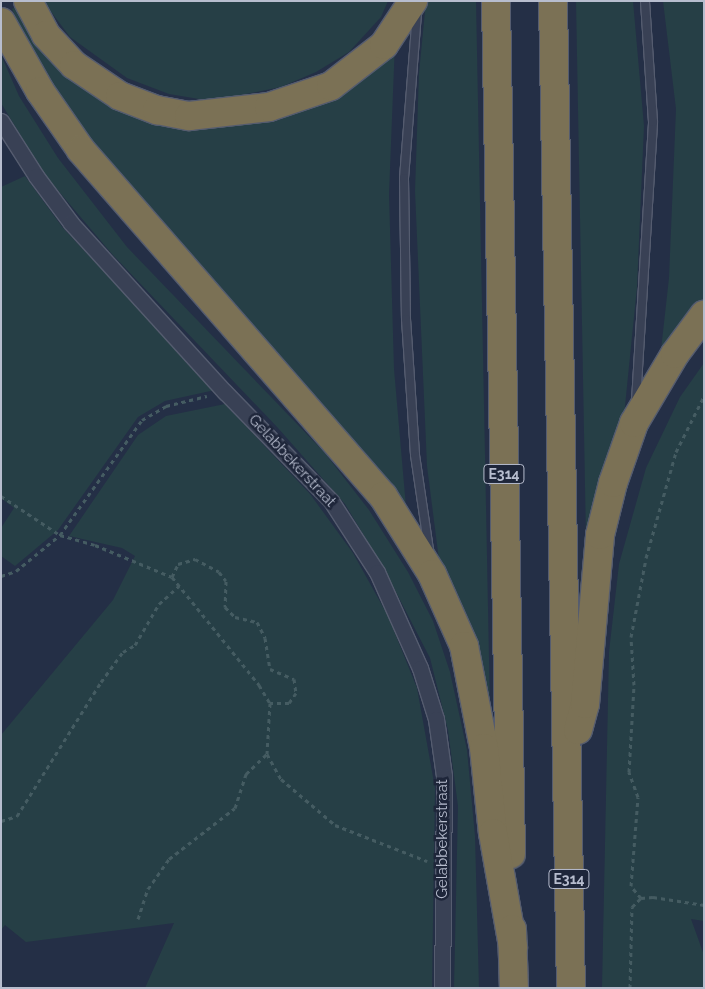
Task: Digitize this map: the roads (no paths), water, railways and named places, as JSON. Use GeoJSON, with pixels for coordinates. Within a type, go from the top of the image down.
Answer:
{"type":"FeatureCollection","features":[{"type":"Feature","properties":{"kind":"highway"},"geometry":{"type":"LineString","coordinates":[[28,1],[46,35],[74,65],[120,96],[157,110],[189,116],[269,107],[331,86],[384,44],[413,1]]}},
{"type":"Feature","properties":{"kind":"highway","name":"E314"},"geometry":{"type":"LineString","coordinates":[[496,1],[514,988]]}},
{"type":"Feature","properties":{"kind":"highway","name":"E314"},"geometry":{"type":"LineString","coordinates":[[553,1],[571,988]]}},
{"type":"Feature","properties":{"kind":"highway"},"geometry":{"type":"LineString","coordinates":[[1,22],[40,91],[81,150],[383,496],[432,574],[466,655],[484,748],[493,833],[513,947]]}},
{"type":"Feature","properties":{"kind":"highway"},"geometry":{"type":"LineString","coordinates":[[568,770],[584,704],[600,535],[613,483],[634,423],[675,354],[704,314]]}},
{"type":"Feature","properties":{"kind":"street","name":"Gelabbekerstraat"},"geometry":{"type":"LineString","coordinates":[[1,121],[36,176],[71,224],[225,392],[331,500],[377,572],[420,668],[436,719],[444,776],[442,988]]}},
{"type":"Feature","properties":{"kind":"lane"},"geometry":{"type":"LineString","coordinates":[[417,1],[404,178],[406,319],[415,455],[432,574]]}},
{"type":"Feature","properties":{"kind":"lane"},"geometry":{"type":"LineString","coordinates":[[634,423],[653,122],[645,1]]}}]}
